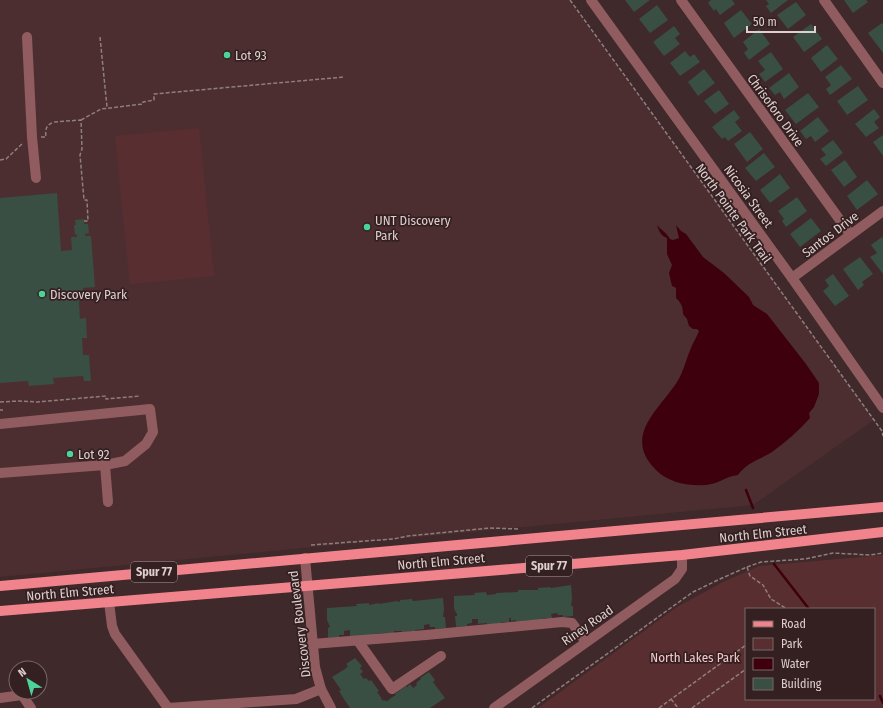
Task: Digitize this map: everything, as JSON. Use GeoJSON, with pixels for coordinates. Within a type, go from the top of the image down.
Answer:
{"type":"FeatureCollection","features":[{"type":"Feature","properties":{"kind":"main road","name":"North Elm Street"},"geometry":{"type":"LineString","coordinates":[[0,586],[883,507]]}},
{"type":"Feature","properties":{"kind":"main road","name":"North Elm Street"},"geometry":{"type":"LineString","coordinates":[[0,612],[307,585],[682,555],[883,532]]}},
{"type":"Feature","properties":{"kind":"street","name":"Nicosia Street"},"geometry":{"type":"LineString","coordinates":[[591,0],[792,278],[883,408]]}},
{"type":"Feature","properties":{"kind":"street","name":"Chrisoforo Drive"},"geometry":{"type":"LineString","coordinates":[[680,0],[850,234]]}},
{"type":"Feature","properties":{"kind":"street"},"geometry":{"type":"LineString","coordinates":[[824,0],[883,82]]}},
{"type":"Feature","properties":{"kind":"street"},"geometry":{"type":"LineString","coordinates":[[27,37],[32,138],[36,178]]}},
{"type":"Feature","properties":{"kind":"street","name":"Santos Drive"},"geometry":{"type":"LineString","coordinates":[[792,278],[883,211]]}},
{"type":"Feature","properties":{"kind":"street"},"geometry":{"type":"LineString","coordinates":[[0,424],[150,409],[153,432],[146,444],[125,462],[105,465],[0,472]]}},
{"type":"Feature","properties":{"kind":"street"},"geometry":{"type":"LineString","coordinates":[[105,465],[108,502]]}},
{"type":"Feature","properties":{"kind":"street","name":"Riney Road"},"geometry":{"type":"LineString","coordinates":[[494,708],[675,579],[682,569],[682,555]]}},
{"type":"Feature","properties":{"kind":"street","name":"Discovery Boulevard"},"geometry":{"type":"LineString","coordinates":[[305,558],[315,667],[321,689],[331,708]]}},
{"type":"Feature","properties":{"kind":"street"},"geometry":{"type":"LineString","coordinates":[[109,602],[112,626],[118,640],[168,708],[296,698],[321,689]]}},
{"type":"Feature","properties":{"kind":"street"},"geometry":{"type":"LineString","coordinates":[[312,644],[567,622],[572,623],[586,642]]}},
{"type":"Feature","properties":{"kind":"street"},"geometry":{"type":"LineString","coordinates":[[358,641],[392,689],[441,656]]}},
{"type":"Feature","properties":{"kind":"street"},"geometry":{"type":"LineString","coordinates":[[0,698],[22,696],[31,708]]}},
{"type":"Feature","properties":{"kind":"path","name":"North Pointe Park Trail"},"geometry":{"type":"LineString","coordinates":[[570,0],[882,431],[883,436]]}},
{"type":"Feature","properties":{"kind":"path"},"geometry":{"type":"LineString","coordinates":[[100,37],[107,108]]}},
{"type":"Feature","properties":{"kind":"path"},"geometry":{"type":"LineString","coordinates":[[0,160],[6,159],[29,139],[46,137],[46,126],[54,122],[81,120],[101,109],[143,104],[143,102],[154,100],[154,94],[344,77]]}},
{"type":"Feature","properties":{"kind":"path"},"geometry":{"type":"LineString","coordinates":[[81,120],[82,149],[80,155],[84,200],[87,200],[88,214],[88,221],[84,221]]}},
{"type":"Feature","properties":{"kind":"path"},"geometry":{"type":"LineString","coordinates":[[0,402],[37,402],[106,396],[106,399],[140,396]]}},
{"type":"Feature","properties":{"kind":"path"},"geometry":{"type":"LineString","coordinates":[[532,708],[693,592],[747,567],[760,562],[805,559],[833,553],[883,553]]}},
{"type":"Feature","properties":{"kind":"path"},"geometry":{"type":"LineString","coordinates":[[747,567],[750,576],[763,584],[771,599],[785,608]]}},
{"type":"Feature","properties":{"kind":"path"},"geometry":{"type":"LineString","coordinates":[[659,708],[745,646]]}},
{"type":"Feature","properties":{"kind":"path"},"geometry":{"type":"LineString","coordinates":[[692,708],[745,670]]}},
{"type":"Feature","properties":{"kind":"path"},"geometry":{"type":"LineString","coordinates":[[671,699],[678,708]]}},
{"type":"Feature","properties":{"kind":"shaded area","name":"UNT Discovery Park"},"geometry":{"type":"Polygon","coordinates":[[[0,0],[569,0],[874,420],[753,505],[0,577],[0,0]]]}},
{"type":"Feature","properties":{"kind":"green space"},"geometry":{"type":"Polygon","coordinates":[[[199,128],[214,276],[130,284],[115,136],[199,128]]]}},
{"type":"Feature","properties":{"kind":"green space","name":"North Lakes Park"},"geometry":{"type":"Polygon","coordinates":[[[883,555],[883,708],[538,708],[677,607],[723,582],[759,566],[883,555]]]}},
{"type":"Feature","properties":{"kind":"water"},"geometry":{"type":"Polygon","coordinates":[[[657,225],[670,239],[673,240],[679,238],[676,225],[686,234],[703,257],[724,273],[749,297],[753,305],[767,314],[819,383],[819,394],[814,407],[809,413],[810,418],[796,432],[772,452],[745,467],[738,475],[706,485],[679,483],[667,478],[656,470],[646,458],[642,446],[643,435],[647,424],[653,413],[677,382],[699,331],[689,326],[687,319],[683,314],[683,309],[676,298],[676,288],[672,286],[669,273],[672,265],[667,254],[667,238],[660,233],[657,225]]]}},
{"type":"Feature","properties":{"kind":"building"},"geometry":{"type":"Polygon","coordinates":[[[625,0],[650,0],[634,12],[625,0]]]}},
{"type":"Feature","properties":{"kind":"building"},"geometry":{"type":"Polygon","coordinates":[[[711,0],[732,0],[735,4],[720,15],[716,9],[714,11],[708,3],[711,0]]]}},
{"type":"Feature","properties":{"kind":"building"},"geometry":{"type":"Polygon","coordinates":[[[766,0],[788,0],[771,13],[766,6],[769,4],[766,0]]]}},
{"type":"Feature","properties":{"kind":"building"},"geometry":{"type":"Polygon","coordinates":[[[844,0],[866,0],[868,2],[853,13],[844,0]]]}},
{"type":"Feature","properties":{"kind":"building"},"geometry":{"type":"Polygon","coordinates":[[[796,2],[806,15],[788,29],[777,15],[796,2]]]}},
{"type":"Feature","properties":{"kind":"building"},"geometry":{"type":"Polygon","coordinates":[[[657,5],[668,20],[650,33],[639,19],[657,5]]]}},
{"type":"Feature","properties":{"kind":"building"},"geometry":{"type":"Polygon","coordinates":[[[741,10],[752,24],[734,38],[724,23],[741,10]]]}},
{"type":"Feature","properties":{"kind":"building"},"geometry":{"type":"Polygon","coordinates":[[[882,23],[883,24],[883,53],[868,33],[882,23]]]}},
{"type":"Feature","properties":{"kind":"building"},"geometry":{"type":"Polygon","coordinates":[[[811,24],[822,39],[804,52],[793,37],[811,24]]]}},
{"type":"Feature","properties":{"kind":"building"},"geometry":{"type":"Polygon","coordinates":[[[674,26],[680,34],[675,38],[680,44],[664,56],[653,42],[674,26]]]}},
{"type":"Feature","properties":{"kind":"building"},"geometry":{"type":"Polygon","coordinates":[[[759,29],[770,44],[749,60],[744,53],[748,49],[743,42],[759,29]]]}},
{"type":"Feature","properties":{"kind":"building"},"geometry":{"type":"Polygon","coordinates":[[[827,45],[838,59],[821,72],[811,58],[827,45]]]}},
{"type":"Feature","properties":{"kind":"building"},"geometry":{"type":"Polygon","coordinates":[[[685,51],[690,57],[694,54],[700,62],[680,76],[670,63],[685,51]]]}},
{"type":"Feature","properties":{"kind":"building"},"geometry":{"type":"Polygon","coordinates":[[[771,52],[783,69],[765,82],[759,74],[765,70],[758,61],[771,52]]]}},
{"type":"Feature","properties":{"kind":"building"},"geometry":{"type":"Polygon","coordinates":[[[841,65],[852,79],[830,95],[826,89],[831,85],[825,77],[841,65]]]}},
{"type":"Feature","properties":{"kind":"building"},"geometry":{"type":"Polygon","coordinates":[[[704,69],[715,83],[698,96],[688,82],[704,69]]]}},
{"type":"Feature","properties":{"kind":"building"},"geometry":{"type":"Polygon","coordinates":[[[789,73],[799,87],[784,99],[780,92],[775,95],[769,88],[789,73]]]}},
{"type":"Feature","properties":{"kind":"building"},"geometry":{"type":"Polygon","coordinates":[[[858,86],[868,100],[847,115],[837,101],[858,86]]]}},
{"type":"Feature","properties":{"kind":"building"},"geometry":{"type":"Polygon","coordinates":[[[719,90],[729,104],[715,114],[704,101],[719,90]]]}},
{"type":"Feature","properties":{"kind":"building"},"geometry":{"type":"Polygon","coordinates":[[[808,93],[819,107],[796,124],[785,110],[808,93]]]}},
{"type":"Feature","properties":{"kind":"building"},"geometry":{"type":"Polygon","coordinates":[[[874,109],[880,117],[874,122],[879,128],[866,137],[855,124],[874,109]]]}},
{"type":"Feature","properties":{"kind":"building"},"geometry":{"type":"Polygon","coordinates":[[[734,110],[740,118],[735,122],[742,131],[728,141],[725,137],[722,139],[712,127],[734,110]]]}},
{"type":"Feature","properties":{"kind":"building"},"geometry":{"type":"Polygon","coordinates":[[[818,117],[829,131],[815,142],[811,136],[806,139],[800,131],[818,117]]]}},
{"type":"Feature","properties":{"kind":"building"},"geometry":{"type":"Polygon","coordinates":[[[750,132],[763,149],[747,162],[734,144],[750,132]]]}},
{"type":"Feature","properties":{"kind":"building"},"geometry":{"type":"Polygon","coordinates":[[[883,135],[883,156],[873,142],[883,135]]]}},
{"type":"Feature","properties":{"kind":"building"},"geometry":{"type":"Polygon","coordinates":[[[833,140],[843,153],[826,166],[820,159],[826,155],[821,149],[833,140]]]}},
{"type":"Feature","properties":{"kind":"building"},"geometry":{"type":"Polygon","coordinates":[[[764,153],[775,167],[756,181],[745,168],[764,153]]]}},
{"type":"Feature","properties":{"kind":"building"},"geometry":{"type":"Polygon","coordinates":[[[845,160],[857,177],[844,187],[831,170],[845,160]]]}},
{"type":"Feature","properties":{"kind":"building"},"geometry":{"type":"Polygon","coordinates":[[[780,174],[790,188],[770,203],[760,190],[780,174]]]}},
{"type":"Feature","properties":{"kind":"building"},"geometry":{"type":"Polygon","coordinates":[[[867,180],[878,194],[857,210],[847,196],[867,180]]]}},
{"type":"Feature","properties":{"kind":"building","name":"Discovery Park"},"geometry":{"type":"Polygon","coordinates":[[[57,193],[61,251],[72,250],[71,237],[77,237],[77,234],[75,235],[75,220],[84,219],[84,224],[88,224],[89,233],[85,234],[85,236],[91,236],[95,287],[83,288],[84,300],[79,301],[80,319],[86,318],[87,338],[82,338],[83,355],[89,355],[91,381],[84,381],[83,376],[53,378],[54,384],[29,386],[28,381],[0,383],[0,198],[57,193]]]}},
{"type":"Feature","properties":{"kind":"building"},"geometry":{"type":"Polygon","coordinates":[[[797,197],[807,211],[786,227],[782,221],[784,219],[778,211],[797,197]]]}},
{"type":"Feature","properties":{"kind":"building"},"geometry":{"type":"Polygon","coordinates":[[[811,218],[821,231],[800,247],[790,234],[811,218]]]}},
{"type":"Feature","properties":{"kind":"building"},"geometry":{"type":"Polygon","coordinates":[[[882,237],[883,274],[870,257],[877,253],[871,245],[882,237]]]}},
{"type":"Feature","properties":{"kind":"building"},"geometry":{"type":"Polygon","coordinates":[[[860,257],[873,274],[862,282],[864,285],[858,290],[843,269],[860,257]]]}},
{"type":"Feature","properties":{"kind":"building"},"geometry":{"type":"Polygon","coordinates":[[[833,274],[849,296],[835,306],[823,291],[829,286],[825,280],[833,274]]]}},
{"type":"Feature","properties":{"kind":"building"},"geometry":{"type":"Polygon","coordinates":[[[571,585],[571,606],[573,606],[573,616],[563,617],[563,615],[558,615],[557,613],[551,614],[552,618],[543,618],[543,620],[530,622],[529,620],[516,622],[516,620],[511,621],[511,618],[509,618],[509,622],[487,625],[487,623],[478,624],[478,619],[472,619],[472,623],[467,624],[467,626],[456,627],[455,616],[457,616],[457,613],[454,608],[454,596],[475,595],[474,593],[486,592],[487,595],[518,592],[518,590],[538,590],[538,588],[571,585]]]}},
{"type":"Feature","properties":{"kind":"building"},"geometry":{"type":"Polygon","coordinates":[[[443,598],[443,617],[445,617],[446,628],[435,629],[435,627],[430,627],[429,624],[424,625],[424,629],[415,631],[394,631],[394,633],[373,634],[374,636],[350,636],[350,630],[344,631],[344,635],[339,635],[339,637],[328,638],[328,628],[330,627],[327,620],[327,608],[357,606],[356,604],[369,603],[369,605],[397,601],[400,602],[400,600],[412,599],[413,601],[443,598]]]}},
{"type":"Feature","properties":{"kind":"building"},"geometry":{"type":"Polygon","coordinates":[[[355,658],[362,666],[360,668],[363,672],[360,674],[364,679],[366,678],[369,681],[371,680],[379,691],[377,692],[382,699],[381,700],[389,701],[388,700],[396,695],[395,694],[410,684],[413,688],[417,685],[416,683],[421,679],[420,678],[429,672],[435,680],[433,682],[445,698],[430,708],[350,708],[339,691],[341,690],[332,677],[345,669],[348,666],[346,664],[355,658]]]}},
{"type":"Feature","properties":{"kind":"waterway"},"geometry":{"type":"LineString","coordinates":[[746,490],[753,508]]}},
{"type":"Feature","properties":{"kind":"waterway"},"geometry":{"type":"LineString","coordinates":[[774,564],[808,608]]}},
{"type":"Feature","properties":{"kind":"waterway"},"geometry":{"type":"LineString","coordinates":[[880,696],[883,703]]}},
{"type":"Feature","properties":{"kind":"place","name":"Lot 93"},"geometry":{"type":"Point","coordinates":[227,55]}},
{"type":"Feature","properties":{"kind":"place","name":"UNT Discovery Park"},"geometry":{"type":"Point","coordinates":[367,227]}},
{"type":"Feature","properties":{"kind":"place","name":"Discovery Park"},"geometry":{"type":"Point","coordinates":[42,294]}},
{"type":"Feature","properties":{"kind":"place","name":"Lot 92"},"geometry":{"type":"Point","coordinates":[70,454]}}]}
